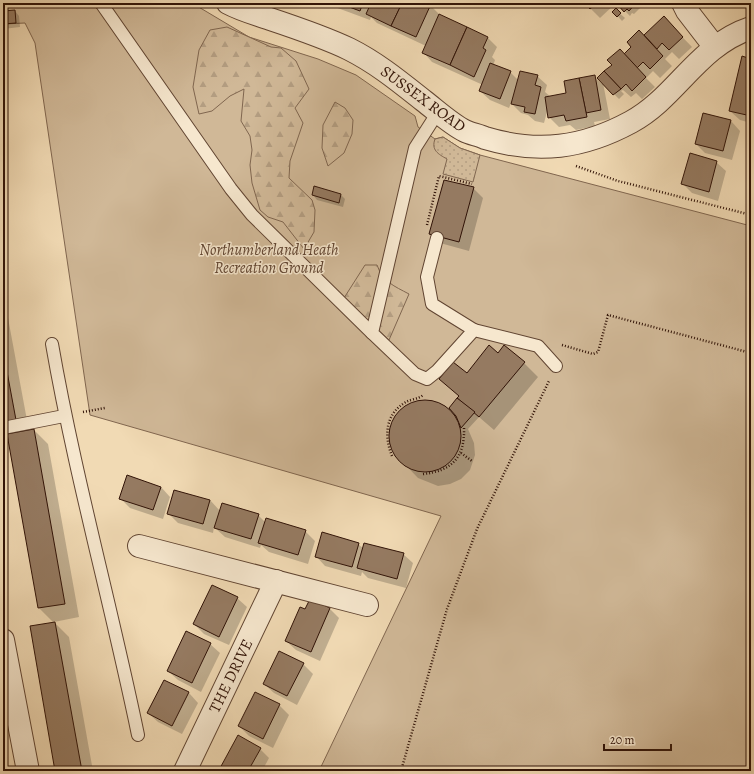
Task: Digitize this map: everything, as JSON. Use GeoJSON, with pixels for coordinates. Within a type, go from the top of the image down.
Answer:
{"type":"FeatureCollection","features":[{"type":"Feature","properties":{"kind":"street","name":"SUSSEX ROAD"},"geometry":{"type":"LineString","coordinates":[[228,3],[349,49],[386,70],[438,112],[465,131],[501,143],[542,148],[579,144],[605,135],[632,122],[654,105],[714,46],[740,32],[751,28]]}},
{"type":"Feature","properties":{"kind":"street"},"geometry":{"type":"LineString","coordinates":[[684,3],[687,11],[714,46]]}},
{"type":"Feature","properties":{"kind":"street"},"geometry":{"type":"LineString","coordinates":[[139,546],[367,605]]}},
{"type":"Feature","properties":{"kind":"street","name":"THE DRIVE"},"geometry":{"type":"LineString","coordinates":[[185,771],[276,581]]}},
{"type":"Feature","properties":{"kind":"street"},"geometry":{"type":"LineString","coordinates":[[3,640],[28,771]]}},
{"type":"Feature","properties":{"kind":"lane"},"geometry":{"type":"LineString","coordinates":[[102,3],[230,189],[252,215],[415,374],[427,379],[437,371],[474,330]]}},
{"type":"Feature","properties":{"kind":"lane"},"geometry":{"type":"LineString","coordinates":[[372,333],[415,148],[438,112]]}},
{"type":"Feature","properties":{"kind":"lane"},"geometry":{"type":"LineString","coordinates":[[436,238],[426,277],[432,304],[474,330],[538,346],[556,366]]}},
{"type":"Feature","properties":{"kind":"lane"},"geometry":{"type":"LineString","coordinates":[[52,344],[64,416],[122,656],[138,735]]}},
{"type":"Feature","properties":{"kind":"lane"},"geometry":{"type":"LineString","coordinates":[[3,428],[64,416]]}},
{"type":"Feature","properties":{"kind":"path"},"geometry":{"type":"LineString","coordinates":[[574,166],[618,181],[751,215]]}},
{"type":"Feature","properties":{"kind":"path"},"geometry":{"type":"LineString","coordinates":[[436,238],[424,235],[439,176],[472,184]]}},
{"type":"Feature","properties":{"kind":"path"},"geometry":{"type":"LineString","coordinates":[[531,345],[541,338],[593,354],[598,352],[608,315],[751,353]]}},
{"type":"Feature","properties":{"kind":"path"},"geometry":{"type":"LineString","coordinates":[[401,771],[447,609],[477,529],[565,346]]}},
{"type":"Feature","properties":{"kind":"path"},"geometry":{"type":"LineString","coordinates":[[392,456],[387,444],[387,429],[392,416],[400,406],[412,399],[423,397],[427,379]]}},
{"type":"Feature","properties":{"kind":"path"},"geometry":{"type":"LineString","coordinates":[[423,474],[437,473],[449,466],[461,453],[464,442],[464,428]]}},
{"type":"Feature","properties":{"kind":"path"},"geometry":{"type":"LineString","coordinates":[[461,453],[472,461]]}},
{"type":"Feature","properties":{"kind":"green space","name":"Northumberland Heath Recreation Ground"},"geometry":{"type":"Polygon","coordinates":[[[3,3],[192,3],[249,37],[318,59],[356,75],[415,116],[418,127],[435,139],[443,137],[460,148],[480,155],[751,226],[751,771],[319,771],[441,516],[90,415],[35,43],[25,23],[3,24],[3,3]]]}},
{"type":"Feature","properties":{"kind":"green space"},"geometry":{"type":"Polygon","coordinates":[[[227,27],[271,47],[281,48],[296,61],[309,89],[295,108],[303,123],[290,161],[289,178],[312,200],[315,210],[314,232],[304,249],[283,222],[268,217],[260,210],[252,183],[250,165],[252,150],[250,136],[241,121],[244,89],[230,96],[212,111],[199,114],[193,87],[199,50],[210,30],[227,27]]]}},
{"type":"Feature","properties":{"kind":"green space"},"geometry":{"type":"Polygon","coordinates":[[[335,102],[345,108],[353,120],[352,134],[344,153],[328,166],[322,148],[323,125],[335,102]]]}},
{"type":"Feature","properties":{"kind":"green space"},"geometry":{"type":"Polygon","coordinates":[[[443,137],[460,148],[480,155],[473,182],[443,174],[447,159],[436,151],[434,143],[435,139],[443,137]]]}},
{"type":"Feature","properties":{"kind":"green space"},"geometry":{"type":"Polygon","coordinates":[[[365,265],[377,265],[382,276],[386,280],[409,294],[389,340],[344,298],[365,265]]]}},
{"type":"Feature","properties":{"kind":"building"},"geometry":{"type":"Polygon","coordinates":[[[344,3],[363,3],[360,11],[344,5],[344,3]]]}},
{"type":"Feature","properties":{"kind":"building"},"geometry":{"type":"Polygon","coordinates":[[[371,3],[402,3],[391,26],[366,14],[371,3]]]}},
{"type":"Feature","properties":{"kind":"building"},"geometry":{"type":"Polygon","coordinates":[[[402,3],[431,4],[416,37],[391,26],[402,3]]]}},
{"type":"Feature","properties":{"kind":"building"},"geometry":{"type":"Polygon","coordinates":[[[584,3],[597,3],[590,9],[584,3]]]}},
{"type":"Feature","properties":{"kind":"building"},"geometry":{"type":"Polygon","coordinates":[[[620,3],[636,3],[629,11],[627,9],[624,12],[618,5],[620,3]]]}},
{"type":"Feature","properties":{"kind":"building"},"geometry":{"type":"Polygon","coordinates":[[[616,8],[621,13],[617,17],[612,12],[616,8]]]}},
{"type":"Feature","properties":{"kind":"building"},"geometry":{"type":"Polygon","coordinates":[[[15,10],[16,23],[3,24],[3,11],[15,10]]]}},
{"type":"Feature","properties":{"kind":"building"},"geometry":{"type":"Polygon","coordinates":[[[439,14],[467,27],[450,65],[422,53],[439,14]]]}},
{"type":"Feature","properties":{"kind":"building"},"geometry":{"type":"Polygon","coordinates":[[[664,16],[683,37],[669,50],[662,43],[657,49],[644,35],[664,16]]]}},
{"type":"Feature","properties":{"kind":"building"},"geometry":{"type":"Polygon","coordinates":[[[467,27],[488,37],[483,48],[486,50],[474,77],[450,65],[467,27]]]}},
{"type":"Feature","properties":{"kind":"building"},"geometry":{"type":"Polygon","coordinates":[[[639,30],[663,56],[650,69],[643,62],[637,68],[624,54],[631,47],[627,42],[639,30]]]}},
{"type":"Feature","properties":{"kind":"building"},"geometry":{"type":"Polygon","coordinates":[[[620,49],[646,77],[632,91],[626,84],[621,89],[604,71],[612,65],[607,60],[620,49]]]}},
{"type":"Feature","properties":{"kind":"building"},"geometry":{"type":"Polygon","coordinates":[[[742,56],[751,59],[751,116],[729,111],[742,56]]]}},
{"type":"Feature","properties":{"kind":"building"},"geometry":{"type":"Polygon","coordinates":[[[490,63],[511,71],[500,99],[479,91],[490,63]]]}},
{"type":"Feature","properties":{"kind":"building"},"geometry":{"type":"Polygon","coordinates":[[[520,71],[538,75],[535,85],[541,87],[535,114],[524,112],[525,107],[511,104],[520,71]]]}},
{"type":"Feature","properties":{"kind":"building"},"geometry":{"type":"Polygon","coordinates":[[[604,71],[621,89],[613,95],[597,78],[604,71]]]}},
{"type":"Feature","properties":{"kind":"building"},"geometry":{"type":"Polygon","coordinates":[[[595,75],[601,110],[586,113],[579,78],[595,75]]]}},
{"type":"Feature","properties":{"kind":"building"},"geometry":{"type":"Polygon","coordinates":[[[579,78],[587,117],[566,121],[564,115],[548,118],[545,97],[566,93],[564,81],[579,78]]]}},
{"type":"Feature","properties":{"kind":"building"},"geometry":{"type":"Polygon","coordinates":[[[703,113],[731,120],[723,151],[695,144],[703,113]]]}},
{"type":"Feature","properties":{"kind":"building"},"geometry":{"type":"Polygon","coordinates":[[[690,153],[717,161],[709,192],[681,184],[690,153]]]}},
{"type":"Feature","properties":{"kind":"building"},"geometry":{"type":"Polygon","coordinates":[[[444,180],[474,187],[459,242],[429,234],[444,180]]]}},
{"type":"Feature","properties":{"kind":"building"},"geometry":{"type":"Polygon","coordinates":[[[314,186],[341,194],[339,203],[312,195],[314,186]]]}},
{"type":"Feature","properties":{"kind":"building"},"geometry":{"type":"Polygon","coordinates":[[[489,345],[498,353],[504,345],[525,362],[479,417],[457,398],[459,396],[439,379],[453,362],[467,373],[489,345]]]}},
{"type":"Feature","properties":{"kind":"building"},"geometry":{"type":"Polygon","coordinates":[[[3,350],[16,420],[3,422],[3,350]]]}},
{"type":"Feature","properties":{"kind":"building"},"geometry":{"type":"Polygon","coordinates":[[[457,398],[475,412],[461,428],[456,416],[449,408],[457,398]]]}},
{"type":"Feature","properties":{"kind":"building"},"geometry":{"type":"Polygon","coordinates":[[[425,400],[445,406],[455,416],[461,436],[455,456],[445,466],[425,472],[405,466],[395,456],[389,436],[395,416],[405,406],[425,400]]]}},
{"type":"Feature","properties":{"kind":"building"},"geometry":{"type":"Polygon","coordinates":[[[34,429],[65,604],[38,608],[7,434],[34,429]]]}},
{"type":"Feature","properties":{"kind":"building"},"geometry":{"type":"Polygon","coordinates":[[[127,475],[161,487],[153,510],[119,499],[127,475]]]}},
{"type":"Feature","properties":{"kind":"building"},"geometry":{"type":"Polygon","coordinates":[[[174,490],[210,500],[203,524],[167,514],[174,490]]]}},
{"type":"Feature","properties":{"kind":"building"},"geometry":{"type":"Polygon","coordinates":[[[222,503],[259,514],[251,539],[214,528],[222,503]]]}},
{"type":"Feature","properties":{"kind":"building"},"geometry":{"type":"Polygon","coordinates":[[[266,518],[306,530],[298,555],[258,543],[266,518]]]}},
{"type":"Feature","properties":{"kind":"building"},"geometry":{"type":"Polygon","coordinates":[[[322,532],[359,543],[352,567],[315,557],[322,532]]]}},
{"type":"Feature","properties":{"kind":"building"},"geometry":{"type":"Polygon","coordinates":[[[364,543],[404,553],[397,579],[357,568],[364,543]]]}},
{"type":"Feature","properties":{"kind":"building"},"geometry":{"type":"Polygon","coordinates":[[[212,585],[238,597],[219,637],[193,624],[212,585]]]}},
{"type":"Feature","properties":{"kind":"building"},"geometry":{"type":"Polygon","coordinates":[[[310,599],[330,608],[311,652],[285,641],[300,607],[305,609],[310,599]]]}},
{"type":"Feature","properties":{"kind":"building"},"geometry":{"type":"Polygon","coordinates":[[[55,622],[82,771],[55,771],[30,626],[55,622]]]}},
{"type":"Feature","properties":{"kind":"building"},"geometry":{"type":"Polygon","coordinates":[[[186,631],[211,643],[192,683],[167,671],[186,631]]]}},
{"type":"Feature","properties":{"kind":"building"},"geometry":{"type":"Polygon","coordinates":[[[279,651],[304,663],[287,696],[263,684],[279,651]]]}},
{"type":"Feature","properties":{"kind":"building"},"geometry":{"type":"Polygon","coordinates":[[[164,680],[189,692],[172,726],[147,713],[164,680]]]}},
{"type":"Feature","properties":{"kind":"building"},"geometry":{"type":"Polygon","coordinates":[[[255,692],[280,704],[263,739],[238,726],[255,692]]]}},
{"type":"Feature","properties":{"kind":"building"},"geometry":{"type":"Polygon","coordinates":[[[238,735],[261,748],[248,771],[219,770],[238,735]]]}}]}
